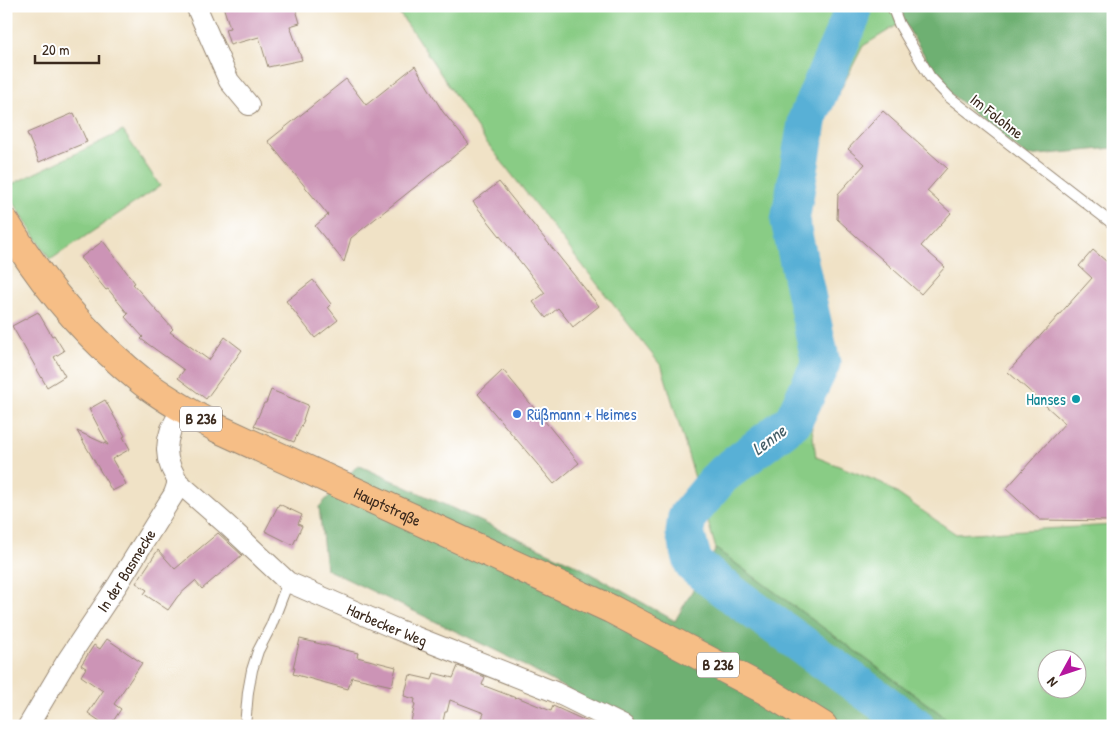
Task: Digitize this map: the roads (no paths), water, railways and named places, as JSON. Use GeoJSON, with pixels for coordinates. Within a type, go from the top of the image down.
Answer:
{"type":"FeatureCollection","features":[{"type":"Feature","properties":{"kind":"main road","name":"Hauptstraße"},"geometry":{"type":"LineString","coordinates":[[6,223],[23,252],[68,310],[105,349],[144,382],[182,408],[217,428],[611,609],[765,690],[822,726]]}},
{"type":"Feature","properties":{"kind":"street"},"geometry":{"type":"LineString","coordinates":[[196,6],[229,80],[250,106]]}},
{"type":"Feature","properties":{"kind":"street"},"geometry":{"type":"LineString","coordinates":[[178,482],[168,459],[168,440],[171,429],[182,408]]}},
{"type":"Feature","properties":{"kind":"street","name":"Harbecker Weg"},"geometry":{"type":"LineString","coordinates":[[178,482],[288,582],[396,629],[555,692],[624,726]]}},
{"type":"Feature","properties":{"kind":"street","name":"In der Basmecke"},"geometry":{"type":"LineString","coordinates":[[28,726],[66,662],[118,584],[174,494],[178,482]]}},
{"type":"Feature","properties":{"kind":"lane","name":"Im Folohne"},"geometry":{"type":"LineString","coordinates":[[892,6],[899,24],[930,77],[949,97],[1113,224]]}},
{"type":"Feature","properties":{"kind":"lane"},"geometry":{"type":"LineString","coordinates":[[245,726],[252,670],[258,651],[271,626],[288,582]]}},
{"type":"Feature","properties":{"kind":"waterway","name":"Lenne"},"geometry":{"type":"LineString","coordinates":[[852,6],[851,17],[808,117],[790,221],[821,363],[793,421],[721,476],[687,517],[685,533],[694,565],[915,726]]}},
{"type":"Feature","properties":{"kind":"place","name":"Hanses"},"geometry":{"type":"Point","coordinates":[1076,399]}},
{"type":"Feature","properties":{"kind":"place","name":"Rüßmann + Heimes"},"geometry":{"type":"Point","coordinates":[517,414]}}]}
